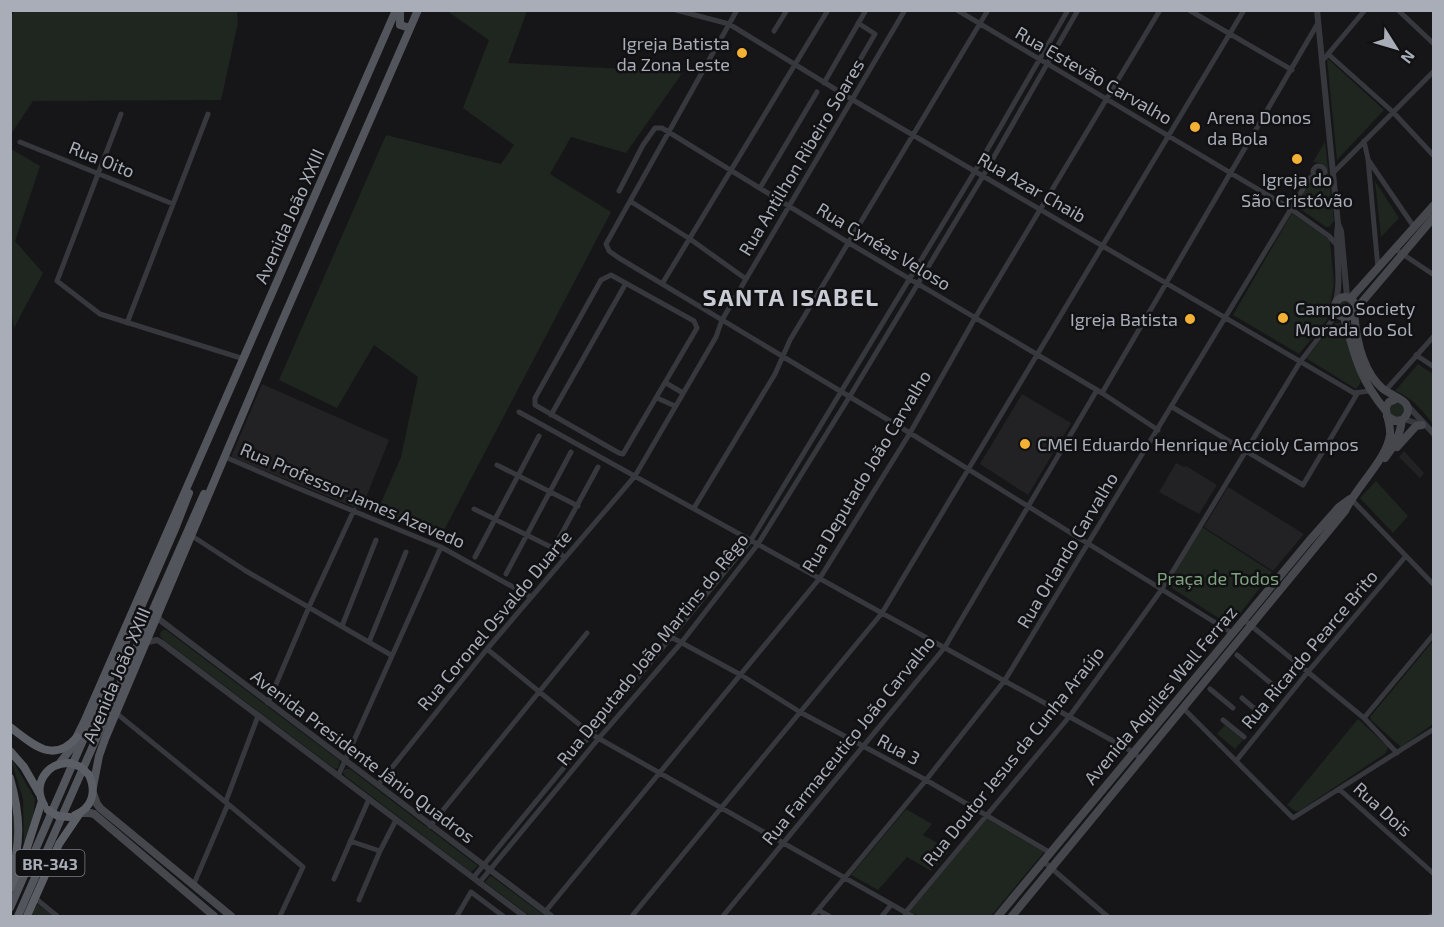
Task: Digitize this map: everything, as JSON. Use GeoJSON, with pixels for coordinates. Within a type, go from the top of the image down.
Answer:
{"type":"FeatureCollection","features":[{"type":"Feature","properties":{"kind":"highway"},"geometry":{"type":"LineString","coordinates":[[10,728],[33,744],[50,751],[61,750],[77,737]]}},
{"type":"Feature","properties":{"kind":"highway"},"geometry":{"type":"LineString","coordinates":[[10,728],[59,764],[70,763],[81,767],[89,775],[93,790]]}},
{"type":"Feature","properties":{"kind":"highway"},"geometry":{"type":"LineString","coordinates":[[10,751],[24,767],[48,810],[58,816],[69,817],[80,813]]}},
{"type":"Feature","properties":{"kind":"highway","name":"BR-343"},"geometry":{"type":"LineString","coordinates":[[10,889],[24,857],[41,798],[42,779],[52,767],[59,764]]}},
{"type":"Feature","properties":{"kind":"highway"},"geometry":{"type":"LineString","coordinates":[[10,778],[20,828],[17,854],[10,881]]}},
{"type":"Feature","properties":{"kind":"highway","name":"BR-343"},"geometry":{"type":"LineString","coordinates":[[27,916],[59,844],[91,801],[93,790]]}},
{"type":"Feature","properties":{"kind":"main road"},"geometry":{"type":"LineString","coordinates":[[398,10],[400,25],[410,28]]}},
{"type":"Feature","properties":{"kind":"main road","name":"Avenida João XXIII"},"geometry":{"type":"LineString","coordinates":[[10,908],[175,529],[244,359],[398,10]]}},
{"type":"Feature","properties":{"kind":"main road","name":"Avenida João XXIII"},"geometry":{"type":"LineString","coordinates":[[155,614],[192,536],[418,10]]}},
{"type":"Feature","properties":{"kind":"main road"},"geometry":{"type":"LineString","coordinates":[[1341,316],[1350,316],[1414,228],[1434,205]]}},
{"type":"Feature","properties":{"kind":"main road"},"geometry":{"type":"LineString","coordinates":[[1349,297],[1355,303],[1355,327],[1365,363],[1373,380],[1385,391],[1406,404],[1408,410],[1403,419],[1395,421],[1386,414],[1369,391],[1335,303],[1340,298],[1349,297],[1434,217]]}},
{"type":"Feature","properties":{"kind":"main road"},"geometry":{"type":"LineString","coordinates":[[1386,414],[1389,402],[1396,399]]}},
{"type":"Feature","properties":{"kind":"main road","name":"Avenida João XXIII"},"geometry":{"type":"LineString","coordinates":[[93,790],[99,756],[148,642],[155,614],[189,524],[244,412]]}},
{"type":"Feature","properties":{"kind":"main road","name":"Avenida Aquiles Wall Ferraz"},"geometry":{"type":"LineString","coordinates":[[1368,477],[1389,438],[1390,426],[1386,414]]}},
{"type":"Feature","properties":{"kind":"main road","name":"Avenida Aquiles Wall Ferraz"},"geometry":{"type":"LineString","coordinates":[[1012,916],[1184,710],[1345,511],[1351,499],[1395,445],[1401,432],[1403,419]]}},
{"type":"Feature","properties":{"kind":"main road"},"geometry":{"type":"LineString","coordinates":[[1383,460],[1416,426],[1422,425]]}},
{"type":"Feature","properties":{"kind":"main road","name":"Avenida João XXIII"},"geometry":{"type":"LineString","coordinates":[[59,764],[77,737],[179,502],[212,434]]}},
{"type":"Feature","properties":{"kind":"main road","name":"Avenida Aquiles Wall Ferraz"},"geometry":{"type":"LineString","coordinates":[[998,916],[1243,619],[1339,507],[1351,499]]}},
{"type":"Feature","properties":{"kind":"main road"},"geometry":{"type":"LineString","coordinates":[[18,916],[155,614]]}},
{"type":"Feature","properties":{"kind":"main road"},"geometry":{"type":"LineString","coordinates":[[93,790],[100,808],[231,916]]}},
{"type":"Feature","properties":{"kind":"main road"},"geometry":{"type":"LineString","coordinates":[[80,813],[94,814],[214,916]]}},
{"type":"Feature","properties":{"kind":"main road"},"geometry":{"type":"LineString","coordinates":[[150,861],[153,857],[159,856]]}},
{"type":"Feature","properties":{"kind":"street","name":"Rua Azar Chaib"},"geometry":{"type":"LineString","coordinates":[[676,10],[729,24],[824,83],[1357,394]]}},
{"type":"Feature","properties":{"kind":"street"},"geometry":{"type":"LineString","coordinates":[[737,10],[606,244],[607,249],[969,469],[1232,633]]}},
{"type":"Feature","properties":{"kind":"street"},"geometry":{"type":"LineString","coordinates":[[774,31],[787,10]]}},
{"type":"Feature","properties":{"kind":"street"},"geometry":{"type":"LineString","coordinates":[[662,284],[828,10]]}},
{"type":"Feature","properties":{"kind":"street"},"geometry":{"type":"LineString","coordinates":[[824,83],[866,10]]}},
{"type":"Feature","properties":{"kind":"street","name":"Rua Antilhon Ribeiro Soares"},"geometry":{"type":"LineString","coordinates":[[635,476],[716,337],[722,320],[905,10]]}},
{"type":"Feature","properties":{"kind":"street","name":"Rua Estevão Carvalho"},"geometry":{"type":"LineString","coordinates":[[957,10],[1291,209],[1335,243]]}},
{"type":"Feature","properties":{"kind":"street"},"geometry":{"type":"LineString","coordinates":[[694,508],[988,10]]}},
{"type":"Feature","properties":{"kind":"street","name":"Rua Deputado João Martins do Rêgo"},"geometry":{"type":"LineString","coordinates":[[476,881],[483,866],[751,540],[975,171],[1068,10]]}},
{"type":"Feature","properties":{"kind":"street","name":"Rua Deputado João Martins do Rêgo"},"geometry":{"type":"LineString","coordinates":[[476,881],[489,870],[681,643],[758,544],[982,176],[1078,10]]}},
{"type":"Feature","properties":{"kind":"street","name":"Rua Deputado João Carvalho"},"geometry":{"type":"LineString","coordinates":[[545,912],[820,578],[910,433],[975,318],[1160,10]]}},
{"type":"Feature","properties":{"kind":"street"},"geometry":{"type":"LineString","coordinates":[[1189,10],[1292,70]]}},
{"type":"Feature","properties":{"kind":"street"},"geometry":{"type":"LineString","coordinates":[[632,916],[882,613],[1244,10]]}},
{"type":"Feature","properties":{"kind":"street"},"geometry":{"type":"LineString","coordinates":[[1317,10],[1338,224],[1335,243],[1338,293],[1335,303]]}},
{"type":"Feature","properties":{"kind":"street"},"geometry":{"type":"LineString","coordinates":[[1323,60],[1365,10]]}},
{"type":"Feature","properties":{"kind":"street"},"geometry":{"type":"LineString","coordinates":[[1398,10],[1434,44]]}},
{"type":"Feature","properties":{"kind":"street"},"geometry":{"type":"LineString","coordinates":[[847,82],[875,34],[858,23]]}},
{"type":"Feature","properties":{"kind":"street","name":"Rua Farmaceutico João Carvalho"},"geometry":{"type":"LineString","coordinates":[[723,916],[945,647],[1027,505],[1166,282],[1318,23]]}},
{"type":"Feature","properties":{"kind":"street"},"geometry":{"type":"LineString","coordinates":[[1328,54],[1393,112],[1434,156]]}},
{"type":"Feature","properties":{"kind":"street"},"geometry":{"type":"LineString","coordinates":[[1334,173],[1434,70]]}},
{"type":"Feature","properties":{"kind":"street"},"geometry":{"type":"LineString","coordinates":[[760,189],[817,92]]}},
{"type":"Feature","properties":{"kind":"street"},"geometry":{"type":"LineString","coordinates":[[120,114],[57,281],[100,314],[244,359]]}},
{"type":"Feature","properties":{"kind":"street"},"geometry":{"type":"LineString","coordinates":[[127,323],[208,114]]}},
{"type":"Feature","properties":{"kind":"street"},"geometry":{"type":"LineString","coordinates":[[619,191],[643,145],[656,128],[669,132]]}},
{"type":"Feature","properties":{"kind":"street","name":"Rua Cynéas Veloso"},"geometry":{"type":"LineString","coordinates":[[669,132],[917,284],[1100,391],[1158,430]]}},
{"type":"Feature","properties":{"kind":"street"},"geometry":{"type":"LineString","coordinates":[[1364,141],[1368,159],[1378,268]]}},
{"type":"Feature","properties":{"kind":"street","name":"Rua Oito"},"geometry":{"type":"LineString","coordinates":[[20,142],[173,204]]}},
{"type":"Feature","properties":{"kind":"street"},"geometry":{"type":"LineString","coordinates":[[1368,159],[1414,228]]}},
{"type":"Feature","properties":{"kind":"street","name":"Rua Orlando Carvalho"},"geometry":{"type":"LineString","coordinates":[[813,916],[1005,681],[1291,209],[1314,175]]}},
{"type":"Feature","properties":{"kind":"street"},"geometry":{"type":"LineString","coordinates":[[630,201],[690,239],[746,279]]}},
{"type":"Feature","properties":{"kind":"street"},"geometry":{"type":"LineString","coordinates":[[1322,231],[1329,232],[1338,224]]}},
{"type":"Feature","properties":{"kind":"street"},"geometry":{"type":"LineString","coordinates":[[1338,224],[1341,231],[1349,297]]}},
{"type":"Feature","properties":{"kind":"street"},"geometry":{"type":"LineString","coordinates":[[1398,252],[1434,275]]}},
{"type":"Feature","properties":{"kind":"street"},"geometry":{"type":"LineString","coordinates":[[611,275],[694,321],[697,328],[666,383],[623,454],[535,405],[535,398],[601,280],[611,275]]}},
{"type":"Feature","properties":{"kind":"street"},"geometry":{"type":"LineString","coordinates":[[551,415],[626,283]]}},
{"type":"Feature","properties":{"kind":"street","name":"Rua Doutor Jesus da Cunha Araújo"},"geometry":{"type":"LineString","coordinates":[[905,913],[1069,717],[1162,589],[1300,362],[1341,316]]}},
{"type":"Feature","properties":{"kind":"street"},"geometry":{"type":"LineString","coordinates":[[1385,391],[1434,336]]}},
{"type":"Feature","properties":{"kind":"street"},"geometry":{"type":"LineString","coordinates":[[1416,355],[1434,367]]}},
{"type":"Feature","properties":{"kind":"street"},"geometry":{"type":"LineString","coordinates":[[666,383],[683,393]]}},
{"type":"Feature","properties":{"kind":"street"},"geometry":{"type":"LineString","coordinates":[[1172,408],[1303,485],[1357,394],[1369,391]]}},
{"type":"Feature","properties":{"kind":"street"},"geometry":{"type":"LineString","coordinates":[[657,398],[675,406]]}},
{"type":"Feature","properties":{"kind":"street"},"geometry":{"type":"LineString","coordinates":[[1406,404],[1432,432]]}},
{"type":"Feature","properties":{"kind":"street"},"geometry":{"type":"LineString","coordinates":[[519,412],[1133,752],[1142,760]]}},
{"type":"Feature","properties":{"kind":"street"},"geometry":{"type":"LineString","coordinates":[[1403,419],[1422,425],[1432,432]]}},
{"type":"Feature","properties":{"kind":"street"},"geometry":{"type":"LineString","coordinates":[[475,557],[539,436]]}},
{"type":"Feature","properties":{"kind":"street"},"geometry":{"type":"LineString","coordinates":[[506,574],[571,452]]}},
{"type":"Feature","properties":{"kind":"street","name":"Rua Professor James Azevedo"},"geometry":{"type":"LineString","coordinates":[[225,456],[441,547],[531,597]]}},
{"type":"Feature","properties":{"kind":"street"},"geometry":{"type":"LineString","coordinates":[[497,465],[578,506]]}},
{"type":"Feature","properties":{"kind":"street"},"geometry":{"type":"LineString","coordinates":[[544,566],[598,467]]}},
{"type":"Feature","properties":{"kind":"street","name":"Rua Coronel Osvaldo Duarte"},"geometry":{"type":"LineString","coordinates":[[378,785],[487,649],[635,476]]}},
{"type":"Feature","properties":{"kind":"street"},"geometry":{"type":"LineString","coordinates":[[1351,499],[1381,533],[1434,585]]}},
{"type":"Feature","properties":{"kind":"street"},"geometry":{"type":"LineString","coordinates":[[474,509],[555,549],[565,558]]}},
{"type":"Feature","properties":{"kind":"street"},"geometry":{"type":"LineString","coordinates":[[268,703],[354,510]]}},
{"type":"Feature","properties":{"kind":"street"},"geometry":{"type":"LineString","coordinates":[[192,536],[246,571],[392,655]]}},
{"type":"Feature","properties":{"kind":"street"},"geometry":{"type":"LineString","coordinates":[[342,626],[375,540]]}},
{"type":"Feature","properties":{"kind":"street"},"geometry":{"type":"LineString","coordinates":[[338,776],[441,547]]}},
{"type":"Feature","properties":{"kind":"street"},"geometry":{"type":"LineString","coordinates":[[369,642],[406,552]]}},
{"type":"Feature","properties":{"kind":"street","name":"Rua Ricardo Pearce Brito"},"geometry":{"type":"LineString","coordinates":[[1236,761],[1406,556]]}},
{"type":"Feature","properties":{"kind":"street","name":"Avenida Presidente Jânio Quadros"},"geometry":{"type":"LineString","coordinates":[[155,614],[268,703],[551,916]]}},
{"type":"Feature","properties":{"kind":"street"},"geometry":{"type":"LineString","coordinates":[[1243,619],[1280,653],[1364,718],[1397,753]]}},
{"type":"Feature","properties":{"kind":"street"},"geometry":{"type":"LineString","coordinates":[[430,826],[587,633]]}},
{"type":"Feature","properties":{"kind":"street"},"geometry":{"type":"LineString","coordinates":[[1364,718],[1434,634]]}},
{"type":"Feature","properties":{"kind":"street","name":"Rua 3"},"geometry":{"type":"LineString","coordinates":[[671,637],[1049,852]]}},
{"type":"Feature","properties":{"kind":"street","name":"Avenida Presidente Jânio Quadros"},"geometry":{"type":"LineString","coordinates":[[148,642],[157,640],[162,643],[524,916]]}},
{"type":"Feature","properties":{"kind":"street"},"geometry":{"type":"LineString","coordinates":[[487,649],[591,734],[912,916]]}},
{"type":"Feature","properties":{"kind":"street"},"geometry":{"type":"LineString","coordinates":[[1237,655],[1280,691]]}},
{"type":"Feature","properties":{"kind":"street"},"geometry":{"type":"LineString","coordinates":[[1210,689],[1233,708]]}},
{"type":"Feature","properties":{"kind":"street"},"geometry":{"type":"LineString","coordinates":[[1242,698],[1262,715]]}},
{"type":"Feature","properties":{"kind":"street"},"geometry":{"type":"LineString","coordinates":[[1184,710],[1293,818],[1434,729]]}},
{"type":"Feature","properties":{"kind":"street"},"geometry":{"type":"LineString","coordinates":[[116,713],[227,802],[303,867],[280,916]]}},
{"type":"Feature","properties":{"kind":"street"},"geometry":{"type":"LineString","coordinates":[[193,886],[258,716]]}},
{"type":"Feature","properties":{"kind":"street"},"geometry":{"type":"LineString","coordinates":[[1223,720],[1244,737]]}},
{"type":"Feature","properties":{"kind":"street","name":"Rua Dois"},"geometry":{"type":"LineString","coordinates":[[1339,789],[1434,874]]}},
{"type":"Feature","properties":{"kind":"street"},"geometry":{"type":"LineString","coordinates":[[334,879],[369,800]]}},
{"type":"Feature","properties":{"kind":"street"},"geometry":{"type":"LineString","coordinates":[[359,900],[396,820]]}},
{"type":"Feature","properties":{"kind":"street"},"geometry":{"type":"LineString","coordinates":[[350,841],[380,851]]}},
{"type":"Feature","properties":{"kind":"street"},"geometry":{"type":"LineString","coordinates":[[1043,861],[1107,916]]}},
{"type":"Feature","properties":{"kind":"street"},"geometry":{"type":"LineString","coordinates":[[458,916],[476,881]]}},
{"type":"Feature","properties":{"kind":"street"},"geometry":{"type":"LineString","coordinates":[[471,892],[503,916]]}},
{"type":"Feature","properties":{"kind":"street"},"geometry":{"type":"LineString","coordinates":[[35,898],[57,916]]}},
{"type":"Feature","properties":{"kind":"street"},"geometry":{"type":"LineString","coordinates":[[882,916],[891,905]]}},
{"type":"Feature","properties":{"kind":"street"},"geometry":{"type":"LineString","coordinates":[[818,910],[829,916]]}},
{"type":"Feature","properties":{"kind":"street"},"geometry":{"type":"LineString","coordinates":[[1096,916],[1100,911]]}},
{"type":"Feature","properties":{"kind":"shaded area"},"geometry":{"type":"Polygon","coordinates":[[[262,384],[389,440],[361,510],[231,457],[262,384]]]}},
{"type":"Feature","properties":{"kind":"shaded area","name":"CMEI Eduardo Henrique Accioly Campos"},"geometry":{"type":"Polygon","coordinates":[[[1022,394],[1071,423],[1028,495],[980,464],[1022,394]]]}},
{"type":"Feature","properties":{"kind":"shaded area"},"geometry":{"type":"Polygon","coordinates":[[[1404,451],[1424,473],[1420,478],[1399,457],[1404,451]]]}},
{"type":"Feature","properties":{"kind":"shaded area"},"geometry":{"type":"Polygon","coordinates":[[[1176,463],[1186,466],[1217,485],[1199,514],[1159,492],[1176,463]]]}},
{"type":"Feature","properties":{"kind":"shaded area"},"geometry":{"type":"Polygon","coordinates":[[[1228,487],[1304,534],[1273,571],[1204,527],[1228,487]]]}},
{"type":"Feature","properties":{"kind":"green space"},"geometry":{"type":"Polygon","coordinates":[[[14,11],[237,11],[238,23],[221,100],[33,101],[11,134],[10,21],[14,11]]]}},
{"type":"Feature","properties":{"kind":"green space"},"geometry":{"type":"Polygon","coordinates":[[[447,11],[527,11],[508,63],[683,72],[626,153],[571,137],[550,174],[611,212],[440,538],[377,512],[401,457],[418,377],[374,345],[337,408],[279,380],[386,135],[501,164],[514,145],[463,108],[489,40],[447,11]]]}},
{"type":"Feature","properties":{"kind":"green space"},"geometry":{"type":"Polygon","coordinates":[[[1327,58],[1384,110],[1337,160],[1327,58]]]}},
{"type":"Feature","properties":{"kind":"green space"},"geometry":{"type":"Polygon","coordinates":[[[1325,142],[1334,221],[1329,227],[1296,206],[1311,179],[1320,180],[1326,175],[1325,166],[1313,162],[1325,142]]]}},
{"type":"Feature","properties":{"kind":"green space"},"geometry":{"type":"Polygon","coordinates":[[[11,149],[40,166],[15,241],[43,273],[14,328],[10,302],[11,149]]]}},
{"type":"Feature","properties":{"kind":"green space"},"geometry":{"type":"Polygon","coordinates":[[[1375,181],[1399,218],[1381,237],[1375,181]]]}},
{"type":"Feature","properties":{"kind":"green space"},"geometry":{"type":"Polygon","coordinates":[[[1292,213],[1330,240],[1334,284],[1327,320],[1299,354],[1233,315],[1292,213]]]}},
{"type":"Feature","properties":{"kind":"green space"},"geometry":{"type":"Polygon","coordinates":[[[1345,299],[1353,307],[1345,315],[1337,307],[1345,299]]]}},
{"type":"Feature","properties":{"kind":"green space"},"geometry":{"type":"Polygon","coordinates":[[[1335,323],[1343,325],[1361,382],[1356,389],[1306,358],[1335,323]]]}},
{"type":"Feature","properties":{"kind":"green space"},"geometry":{"type":"Polygon","coordinates":[[[1418,364],[1433,374],[1433,424],[1412,401],[1395,391],[1418,364]]]}},
{"type":"Feature","properties":{"kind":"green space"},"geometry":{"type":"Polygon","coordinates":[[[1394,403],[1400,403],[1404,410],[1400,417],[1394,417],[1390,413],[1390,407],[1394,403]]]}},
{"type":"Feature","properties":{"kind":"green space"},"geometry":{"type":"Polygon","coordinates":[[[1376,481],[1408,516],[1393,533],[1360,498],[1376,481]]]}},
{"type":"Feature","properties":{"kind":"green space","name":"Praça de Todos"},"geometry":{"type":"Polygon","coordinates":[[[1202,527],[1272,572],[1232,624],[1228,624],[1167,585],[1202,527]]]}},
{"type":"Feature","properties":{"kind":"green space"},"geometry":{"type":"Polygon","coordinates":[[[163,630],[340,761],[338,768],[335,769],[161,638],[160,633],[163,630]]]}},
{"type":"Feature","properties":{"kind":"green space"},"geometry":{"type":"Polygon","coordinates":[[[1433,641],[1433,724],[1401,747],[1370,717],[1433,641]]]}},
{"type":"Feature","properties":{"kind":"green space"},"geometry":{"type":"Polygon","coordinates":[[[1358,719],[1388,747],[1386,753],[1299,811],[1287,805],[1358,719]]]}},
{"type":"Feature","properties":{"kind":"green space"},"geometry":{"type":"Polygon","coordinates":[[[1225,725],[1243,740],[1235,749],[1217,734],[1225,725]]]}},
{"type":"Feature","properties":{"kind":"green space"},"geometry":{"type":"Polygon","coordinates":[[[10,756],[35,799],[32,827],[24,848],[23,799],[10,756]]]}},
{"type":"Feature","properties":{"kind":"green space"},"geometry":{"type":"Polygon","coordinates":[[[345,769],[350,769],[478,866],[471,872],[345,776],[343,772],[345,769]]]}},
{"type":"Feature","properties":{"kind":"green space"},"geometry":{"type":"Polygon","coordinates":[[[11,797],[15,828],[11,877],[11,797]]]}},
{"type":"Feature","properties":{"kind":"green space"},"geometry":{"type":"Polygon","coordinates":[[[906,809],[932,824],[923,835],[950,850],[931,871],[907,857],[878,890],[851,875],[906,809]]]}},
{"type":"Feature","properties":{"kind":"green space"},"geometry":{"type":"Polygon","coordinates":[[[987,819],[1044,852],[991,916],[919,916],[909,911],[987,819]]]}},
{"type":"Feature","properties":{"kind":"green space"},"geometry":{"type":"Polygon","coordinates":[[[490,876],[545,916],[530,916],[485,882],[490,876]]]}},
{"type":"Feature","properties":{"kind":"green space"},"geometry":{"type":"Polygon","coordinates":[[[37,904],[53,916],[31,916],[37,904]]]}},
{"type":"Feature","properties":{"kind":"place","name":"Igreja Batista da Zona Leste"},"geometry":{"type":"Point","coordinates":[742,53]}},
{"type":"Feature","properties":{"kind":"place","name":"Arena Donos da Bola"},"geometry":{"type":"Point","coordinates":[1195,127]}},
{"type":"Feature","properties":{"kind":"place","name":"Igreja do São Cristóvão"},"geometry":{"type":"Point","coordinates":[1297,159]}},
{"type":"Feature","properties":{"kind":"place","name":"Campo Society Morada do Sol"},"geometry":{"type":"Point","coordinates":[1283,318]}},
{"type":"Feature","properties":{"kind":"place","name":"Igreja Batista"},"geometry":{"type":"Point","coordinates":[1190,319]}},
{"type":"Feature","properties":{"kind":"place","name":"CMEI Eduardo Henrique Accioly Campos"},"geometry":{"type":"Point","coordinates":[1025,444]}},
{"type":"Feature","properties":{"kind":"district","name":"SANTA ISABEL"},"geometry":{"type":"Point","coordinates":[791,296]}}]}
